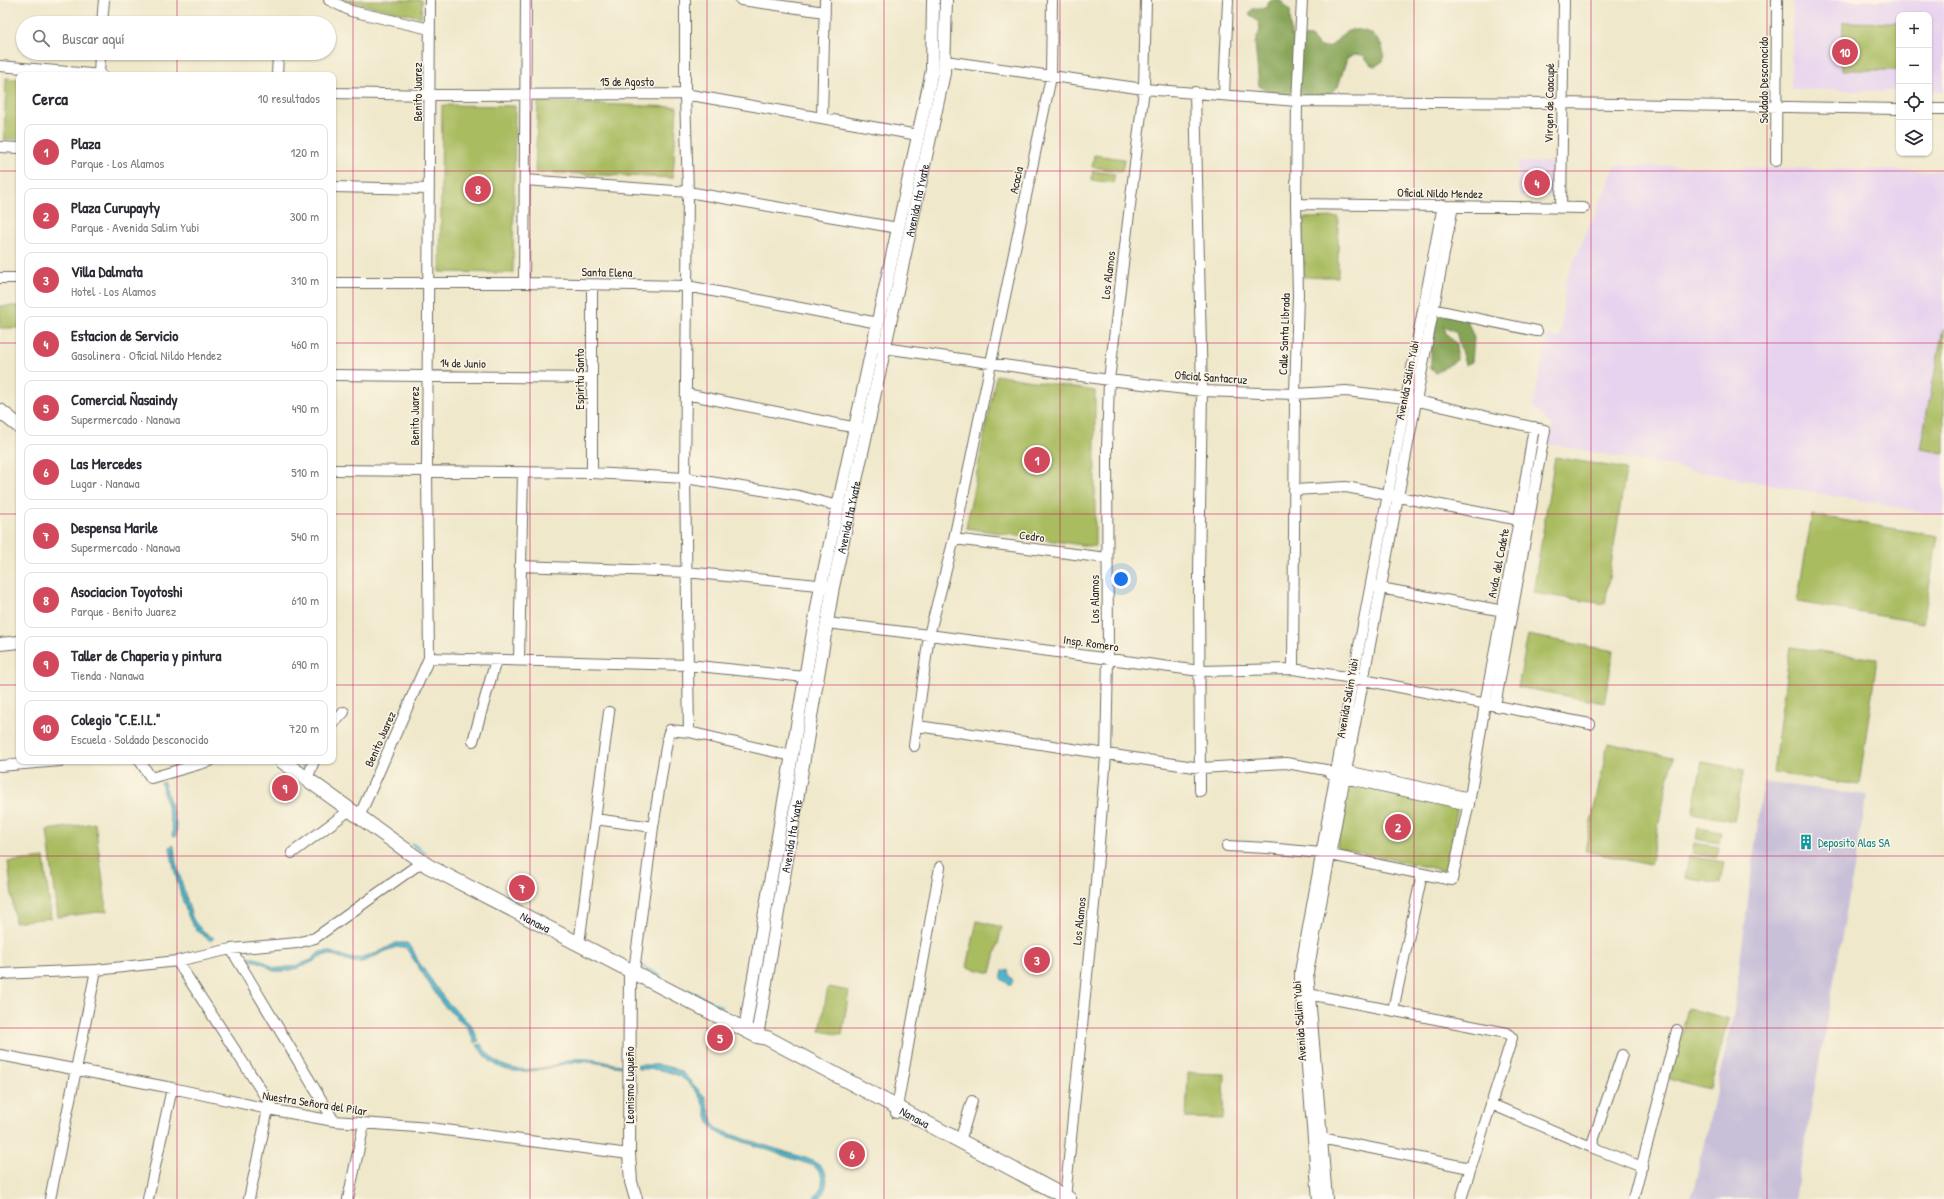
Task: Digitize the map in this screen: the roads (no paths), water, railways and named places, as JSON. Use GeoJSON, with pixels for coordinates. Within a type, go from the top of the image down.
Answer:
{"type":"FeatureCollection","features":[{"type":"Feature","properties":{"kind":"main road"},"geometry":{"type":"LineString","coordinates":[[0,411],[16,424]]}},
{"type":"Feature","properties":{"kind":"main road","name":"Nanawa"},"geometry":{"type":"LineString","coordinates":[[286,764],[422,862],[486,897],[754,1034],[765,1043],[1064,1198]]}},
{"type":"Feature","properties":{"kind":"main road","name":"Nanawa"},"geometry":{"type":"LineString","coordinates":[[897,1111],[960,1141],[1064,1198]]}},
{"type":"Feature","properties":{"kind":"street"},"geometry":{"type":"LineString","coordinates":[[103,16],[104,0]]}},
{"type":"Feature","properties":{"kind":"street"},"geometry":{"type":"LineString","coordinates":[[329,0],[351,11],[430,29]]}},
{"type":"Feature","properties":{"kind":"street","name":"Benito Juarez"},"geometry":{"type":"LineString","coordinates":[[355,814],[429,658],[427,471],[430,0]]}},
{"type":"Feature","properties":{"kind":"street"},"geometry":{"type":"LineString","coordinates":[[524,283],[526,0]]}},
{"type":"Feature","properties":{"kind":"street"},"geometry":{"type":"LineString","coordinates":[[685,0],[685,94],[688,192],[685,478],[688,732]]}},
{"type":"Feature","properties":{"kind":"street"},"geometry":{"type":"LineString","coordinates":[[742,0],[825,12]]}},
{"type":"Feature","properties":{"kind":"street"},"geometry":{"type":"LineString","coordinates":[[822,117],[826,0]]}},
{"type":"Feature","properties":{"kind":"street","name":"Avenida Ita Yvate"},"geometry":{"type":"LineString","coordinates":[[879,347],[878,323],[896,268],[898,228],[929,85],[932,59],[933,0]]}},
{"type":"Feature","properties":{"kind":"street","name":"Avenida Ita Yvate"},"geometry":{"type":"LineString","coordinates":[[777,882],[808,738],[861,429],[896,268],[941,88],[945,61],[946,0]]}},
{"type":"Feature","properties":{"kind":"street","name":"Acacia"},"geometry":{"type":"LineString","coordinates":[[914,746],[918,726],[929,635],[954,539],[1051,77],[1052,0]]}},
{"type":"Feature","properties":{"kind":"street","name":"Los Alamos"},"geometry":{"type":"LineString","coordinates":[[1064,1198],[1095,894],[1106,754],[1108,658],[1107,449],[1109,380],[1144,89],[1146,0]]}},
{"type":"Feature","properties":{"kind":"street"},"geometry":{"type":"LineString","coordinates":[[1224,95],[1228,0]]}},
{"type":"Feature","properties":{"kind":"street","name":"Calle Santa Librada"},"geometry":{"type":"LineString","coordinates":[[1293,669],[1295,394],[1298,296],[1296,204],[1297,101],[1302,0]]}},
{"type":"Feature","properties":{"kind":"street","name":"Virgen de Caacupé"},"geometry":{"type":"LineString","coordinates":[[1562,207],[1561,103],[1564,0]]}},
{"type":"Feature","properties":{"kind":"street","name":"Soldado Desconocido"},"geometry":{"type":"LineString","coordinates":[[1776,160],[1777,0]]}},
{"type":"Feature","properties":{"kind":"street"},"geometry":{"type":"LineString","coordinates":[[97,72],[99,60]]}},
{"type":"Feature","properties":{"kind":"street"},"geometry":{"type":"LineString","coordinates":[[277,72],[278,60]]}},
{"type":"Feature","properties":{"kind":"street"},"geometry":{"type":"LineString","coordinates":[[945,61],[1144,89],[1297,101],[1561,103],[1896,109]]}},
{"type":"Feature","properties":{"kind":"street"},"geometry":{"type":"LineString","coordinates":[[0,66],[64,72]]}},
{"type":"Feature","properties":{"kind":"street"},"geometry":{"type":"LineString","coordinates":[[929,85],[941,88]]}},
{"type":"Feature","properties":{"kind":"street"},"geometry":{"type":"LineString","coordinates":[[1195,92],[1202,391],[1200,791]]}},
{"type":"Feature","properties":{"kind":"street","name":"15 de Agosto"},"geometry":{"type":"LineString","coordinates":[[336,93],[430,95],[526,93],[685,94],[822,117],[918,136]]}},
{"type":"Feature","properties":{"kind":"street"},"geometry":{"type":"LineString","coordinates":[[1932,109],[1944,109]]}},
{"type":"Feature","properties":{"kind":"street"},"geometry":{"type":"LineString","coordinates":[[0,147],[16,148]]}},
{"type":"Feature","properties":{"kind":"street"},"geometry":{"type":"LineString","coordinates":[[525,180],[688,192],[898,228]]}},
{"type":"Feature","properties":{"kind":"street"},"geometry":{"type":"LineString","coordinates":[[336,187],[429,189]]}},
{"type":"Feature","properties":{"kind":"street","name":"Oficial Nildo Mendez"},"geometry":{"type":"LineString","coordinates":[[1296,204],[1584,208]]}},
{"type":"Feature","properties":{"kind":"street","name":"Avenida Salim Yubi"},"geometry":{"type":"LineString","coordinates":[[1327,1199],[1305,993],[1300,972],[1326,854],[1347,775],[1381,588],[1405,398],[1423,307],[1448,206]]}},
{"type":"Feature","properties":{"kind":"street","name":"Avenida Salim Yubi"},"geometry":{"type":"LineString","coordinates":[[1326,854],[1336,773],[1370,586],[1416,400],[1433,310],[1448,206]]}},
{"type":"Feature","properties":{"kind":"street"},"geometry":{"type":"LineString","coordinates":[[0,278],[16,278]]}},
{"type":"Feature","properties":{"kind":"street","name":"Santa Elena"},"geometry":{"type":"LineString","coordinates":[[336,283],[524,283],[687,286],[878,323]]}},
{"type":"Feature","properties":{"kind":"street","name":"Espiritu Santo"},"geometry":{"type":"LineString","coordinates":[[592,285],[592,473]]}},
{"type":"Feature","properties":{"kind":"street"},"geometry":{"type":"LineString","coordinates":[[1423,307],[1537,331]]}},
{"type":"Feature","properties":{"kind":"street","name":"Oficial Santacruz"},"geometry":{"type":"LineString","coordinates":[[879,347],[990,364],[1202,391],[1295,394],[1346,391],[1405,398],[1534,427],[1545,430],[1524,521]]}},
{"type":"Feature","properties":{"kind":"street","name":"14 de Junio"},"geometry":{"type":"LineString","coordinates":[[336,375],[592,378]]}},
{"type":"Feature","properties":{"kind":"street"},"geometry":{"type":"LineString","coordinates":[[686,394],[861,429]]}},
{"type":"Feature","properties":{"kind":"street","name":"Avda. del Cadete"},"geometry":{"type":"LineString","coordinates":[[1422,874],[1452,880],[1470,802],[1485,704],[1507,612],[1524,521],[1534,427]]}},
{"type":"Feature","properties":{"kind":"street","name":"Avenida Ita Yvate"},"geometry":{"type":"LineString","coordinates":[[754,1034],[777,882],[792,756],[821,585],[838,506],[861,429]]}},
{"type":"Feature","properties":{"kind":"street"},"geometry":{"type":"LineString","coordinates":[[336,470],[592,473],[685,478],[799,496],[838,506]]}},
{"type":"Feature","properties":{"kind":"street"},"geometry":{"type":"LineString","coordinates":[[519,660],[523,472]]}},
{"type":"Feature","properties":{"kind":"street"},"geometry":{"type":"LineString","coordinates":[[1294,490],[1346,487],[1524,521]]}},
{"type":"Feature","properties":{"kind":"street","name":"Cedro"},"geometry":{"type":"LineString","coordinates":[[954,539],[1107,558]]}},
{"type":"Feature","properties":{"kind":"street"},"geometry":{"type":"LineString","coordinates":[[520,566],[686,572],[834,587]]}},
{"type":"Feature","properties":{"kind":"street"},"geometry":{"type":"LineString","coordinates":[[1370,586],[1507,612],[1495,706]]}},
{"type":"Feature","properties":{"kind":"street","name":"Insp. Romero"},"geometry":{"type":"LineString","coordinates":[[827,623],[1200,671],[1293,669],[1364,680],[1590,724]]}},
{"type":"Feature","properties":{"kind":"street"},"geometry":{"type":"LineString","coordinates":[[0,644],[16,642]]}},
{"type":"Feature","properties":{"kind":"street"},"geometry":{"type":"LineString","coordinates":[[429,658],[688,665],[806,677]]}},
{"type":"Feature","properties":{"kind":"street"},"geometry":{"type":"LineString","coordinates":[[474,742],[496,660]]}},
{"type":"Feature","properties":{"kind":"street"},"geometry":{"type":"LineString","coordinates":[[336,721],[344,712]]}},
{"type":"Feature","properties":{"kind":"street"},"geometry":{"type":"LineString","coordinates":[[579,944],[609,712]]}},
{"type":"Feature","properties":{"kind":"street"},"geometry":{"type":"LineString","coordinates":[[918,726],[1200,768],[1286,763],[1326,770],[1470,802]]}},
{"type":"Feature","properties":{"kind":"street"},"geometry":{"type":"LineString","coordinates":[[632,971],[653,827],[670,730],[688,732],[792,756]]}},
{"type":"Feature","properties":{"kind":"street"},"geometry":{"type":"LineString","coordinates":[[795,736],[808,738]]}},
{"type":"Feature","properties":{"kind":"street"},"geometry":{"type":"LineString","coordinates":[[0,766],[24,764]]}},
{"type":"Feature","properties":{"kind":"street"},"geometry":{"type":"LineString","coordinates":[[142,764],[151,778],[200,764]]}},
{"type":"Feature","properties":{"kind":"street"},"geometry":{"type":"LineString","coordinates":[[307,779],[313,764]]}},
{"type":"Feature","properties":{"kind":"street"},"geometry":{"type":"LineString","coordinates":[[292,853],[355,814]]}},
{"type":"Feature","properties":{"kind":"street"},"geometry":{"type":"LineString","coordinates":[[595,819],[653,827]]}},
{"type":"Feature","properties":{"kind":"street"},"geometry":{"type":"LineString","coordinates":[[1228,846],[1326,854],[1422,874],[1393,1010]]}},
{"type":"Feature","properties":{"kind":"street"},"geometry":{"type":"LineString","coordinates":[[0,974],[96,970],[177,961],[231,949],[296,943],[314,938],[422,862]]}},
{"type":"Feature","properties":{"kind":"street"},"geometry":{"type":"LineString","coordinates":[[897,1111],[940,867]]}},
{"type":"Feature","properties":{"kind":"street"},"geometry":{"type":"LineString","coordinates":[[231,949],[334,1121]]}},
{"type":"Feature","properties":{"kind":"street"},"geometry":{"type":"LineString","coordinates":[[177,961],[271,1110],[249,1199]]}},
{"type":"Feature","properties":{"kind":"street"},"geometry":{"type":"LineString","coordinates":[[50,1199],[96,970]]}},
{"type":"Feature","properties":{"kind":"street","name":"Leonismo Luqueño"},"geometry":{"type":"LineString","coordinates":[[632,971],[629,1154],[631,1182],[636,1199]]}},
{"type":"Feature","properties":{"kind":"street"},"geometry":{"type":"LineString","coordinates":[[1305,993],[1507,1033],[1511,1036],[1512,1038],[1461,1199]]}},
{"type":"Feature","properties":{"kind":"street","name":"Avenida Salim Yubi"},"geometry":{"type":"LineString","coordinates":[[1305,993],[1318,1199]]}},
{"type":"Feature","properties":{"kind":"street"},"geometry":{"type":"LineString","coordinates":[[1633,1199],[1677,1030]]}},
{"type":"Feature","properties":{"kind":"street","name":"Nuestra Señora del Pilar"},"geometry":{"type":"LineString","coordinates":[[0,1054],[172,1088],[271,1110],[334,1121],[430,1128],[629,1154]]}},
{"type":"Feature","properties":{"kind":"street"},"geometry":{"type":"LineString","coordinates":[[1590,1147],[1622,1055]]}},
{"type":"Feature","properties":{"kind":"street"},"geometry":{"type":"LineString","coordinates":[[148,1199],[172,1088]]}},
{"type":"Feature","properties":{"kind":"street"},"geometry":{"type":"LineString","coordinates":[[960,1141],[972,1101]]}},
{"type":"Feature","properties":{"kind":"street"},"geometry":{"type":"LineString","coordinates":[[1491,1104],[1590,1147],[1642,1167]]}},
{"type":"Feature","properties":{"kind":"street"},"geometry":{"type":"LineString","coordinates":[[348,1199],[364,1124]]}},
{"type":"Feature","properties":{"kind":"street"},"geometry":{"type":"LineString","coordinates":[[1321,1138],[1470,1168]]}},
{"type":"Feature","properties":{"kind":"water"},"geometry":{"type":"Polygon","coordinates":[[[164,782],[177,827],[176,837],[172,836],[173,830],[161,783],[164,782]]]}},
{"type":"Feature","properties":{"kind":"water"},"geometry":{"type":"Polygon","coordinates":[[[172,845],[174,846],[176,863],[192,917],[201,929],[214,938],[211,941],[195,928],[188,915],[181,896],[173,863],[170,847],[172,845]]]}},
{"type":"Feature","properties":{"kind":"water"},"geometry":{"type":"Polygon","coordinates":[[[396,943],[407,943],[412,948],[418,961],[446,1001],[471,1025],[479,1041],[475,1043],[467,1027],[443,1005],[406,948],[397,947],[362,962],[352,962],[334,956],[325,955],[302,967],[282,971],[273,971],[260,963],[243,959],[241,954],[262,960],[274,968],[279,968],[295,966],[311,960],[320,952],[327,951],[350,958],[358,958],[377,953],[396,943]]]}},
{"type":"Feature","properties":{"kind":"water"},"geometry":{"type":"Polygon","coordinates":[[[1008,969],[1009,976],[1013,980],[1011,985],[1001,979],[1003,971],[1008,969]]]}},
{"type":"Feature","properties":{"kind":"water"},"geometry":{"type":"Polygon","coordinates":[[[481,1044],[494,1060],[511,1068],[540,1068],[580,1059],[592,1059],[621,1065],[621,1067],[592,1062],[575,1062],[522,1072],[509,1070],[498,1066],[487,1058],[477,1045],[481,1044]]]}},
{"type":"Feature","properties":{"kind":"water"},"geometry":{"type":"Polygon","coordinates":[[[637,1065],[660,1065],[673,1068],[683,1073],[705,1097],[714,1125],[718,1129],[816,1163],[826,1174],[827,1178],[826,1187],[819,1199],[813,1199],[821,1186],[822,1179],[818,1170],[814,1166],[718,1133],[711,1126],[700,1098],[687,1082],[679,1076],[660,1070],[638,1069],[637,1065]]]}},
{"type":"Feature","properties":{"kind":"waterway"},"geometry":{"type":"LineString","coordinates":[[299,764],[308,770]]}},
{"type":"Feature","properties":{"kind":"waterway"},"geometry":{"type":"LineString","coordinates":[[312,773],[324,781]]}},
{"type":"Feature","properties":{"kind":"waterway"},"geometry":{"type":"LineString","coordinates":[[412,844],[426,853]]}},
{"type":"Feature","properties":{"kind":"waterway"},"geometry":{"type":"LineString","coordinates":[[638,964],[660,976]]}},
{"type":"Feature","properties":{"kind":"waterway"},"geometry":{"type":"LineString","coordinates":[[688,990],[721,1007]]}},
{"type":"Feature","properties":{"kind":"place","name":"Colegio \"C.E.I.L.\""},"geometry":{"type":"Point","coordinates":[1845,52]}},
{"type":"Feature","properties":{"kind":"place","name":"Estacion de Servicio"},"geometry":{"type":"Point","coordinates":[1537,183]}},
{"type":"Feature","properties":{"kind":"place","name":"Asociacion Toyotoshi"},"geometry":{"type":"Point","coordinates":[478,189]}},
{"type":"Feature","properties":{"kind":"place","name":"Plaza"},"geometry":{"type":"Point","coordinates":[1037,460]}},
{"type":"Feature","properties":{"kind":"place","name":"Taller de Chaperia y pintura"},"geometry":{"type":"Point","coordinates":[285,788]}},
{"type":"Feature","properties":{"kind":"place","name":"Plaza Curupayty"},"geometry":{"type":"Point","coordinates":[1398,827]}},
{"type":"Feature","properties":{"kind":"place","name":"Deposito Alas SA"},"geometry":{"type":"Point","coordinates":[1806,842]}},
{"type":"Feature","properties":{"kind":"place","name":"Despensa Marile"},"geometry":{"type":"Point","coordinates":[522,888]}},
{"type":"Feature","properties":{"kind":"place","name":"Villa Dalmata"},"geometry":{"type":"Point","coordinates":[1037,960]}},
{"type":"Feature","properties":{"kind":"place","name":"Comercial Ñasaindy"},"geometry":{"type":"Point","coordinates":[720,1038]}},
{"type":"Feature","properties":{"kind":"place","name":"Las Mercedes"},"geometry":{"type":"Point","coordinates":[852,1154]}}]}
